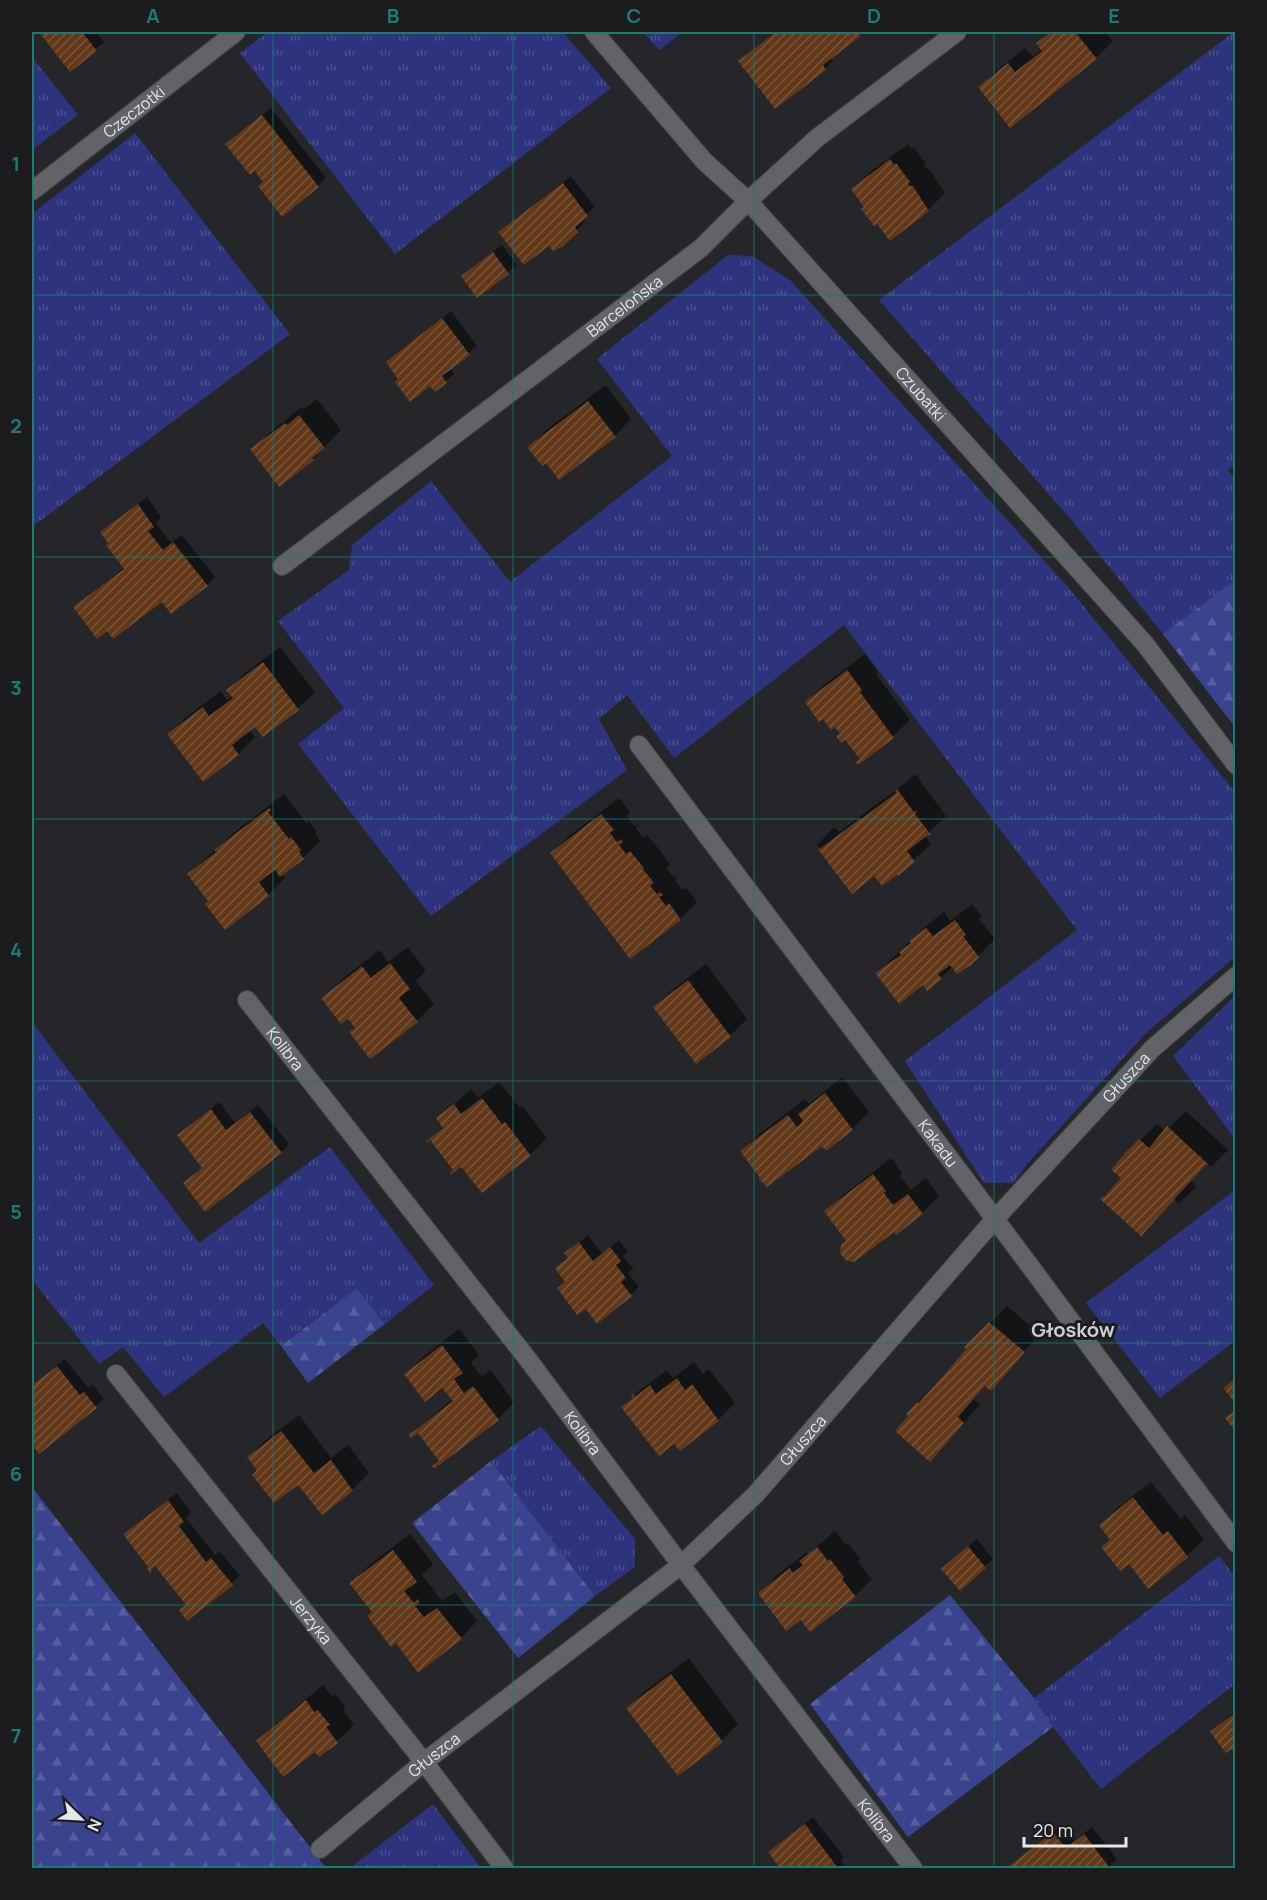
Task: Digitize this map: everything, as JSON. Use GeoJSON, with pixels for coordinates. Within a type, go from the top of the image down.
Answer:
{"type":"FeatureCollection","features":[{"type":"Feature","properties":{"kind":"street","name":"Czeczotki"},"geometry":{"type":"LineString","coordinates":[[32,191],[236,32]]}},
{"type":"Feature","properties":{"kind":"street","name":"Czubatki"},"geometry":{"type":"LineString","coordinates":[[594,32],[704,160],[748,201],[1145,644],[1236,765]]}},
{"type":"Feature","properties":{"kind":"street","name":"Barcelońska"},"geometry":{"type":"LineString","coordinates":[[282,566],[701,248],[817,138],[957,32]]}},
{"type":"Feature","properties":{"kind":"street","name":"Kakadu"},"geometry":{"type":"LineString","coordinates":[[639,745],[1236,1543]]}},
{"type":"Feature","properties":{"kind":"street","name":"Głuszca"},"geometry":{"type":"LineString","coordinates":[[320,1849],[424,1762],[681,1565],[756,1494],[995,1219],[1152,1049],[1236,976]]}},
{"type":"Feature","properties":{"kind":"street","name":"Kolibra"},"geometry":{"type":"LineString","coordinates":[[247,1000],[530,1362],[681,1565],[913,1869]]}},
{"type":"Feature","properties":{"kind":"street","name":"Jerzyka"},"geometry":{"type":"LineString","coordinates":[[116,1374],[424,1762],[504,1869]]}},
{"type":"Feature","properties":{"kind":"green space"},"geometry":{"type":"Polygon","coordinates":[[[268,32],[563,32],[611,88],[395,254],[240,53],[268,32]]]}},
{"type":"Feature","properties":{"kind":"green space"},"geometry":{"type":"Polygon","coordinates":[[[643,32],[683,32],[659,50],[643,32]]]}},
{"type":"Feature","properties":{"kind":"green space"},"geometry":{"type":"Polygon","coordinates":[[[1234,32],[1236,464],[1228,470],[1235,479],[1235,580],[1163,634],[1073,522],[879,300],[1234,32]]]}},
{"type":"Feature","properties":{"kind":"green space"},"geometry":{"type":"Polygon","coordinates":[[[32,57],[78,115],[32,150],[32,57]]]}},
{"type":"Feature","properties":{"kind":"green space"},"geometry":{"type":"Polygon","coordinates":[[[135,133],[290,334],[32,527],[32,214],[135,133]]]}},
{"type":"Feature","properties":{"kind":"green space"},"geometry":{"type":"Polygon","coordinates":[[[728,255],[752,256],[790,280],[1067,586],[1235,792],[1235,957],[1145,1034],[1028,1163],[1013,1183],[984,1183],[905,1061],[1077,930],[844,625],[674,758],[627,695],[599,719],[627,770],[431,916],[298,744],[344,708],[278,621],[349,570],[352,545],[431,481],[510,582],[672,456],[597,359],[728,255]]]}},
{"type":"Feature","properties":{"kind":"green space"},"geometry":{"type":"Polygon","coordinates":[[[1235,580],[1235,727],[1163,634],[1235,580]]]}},
{"type":"Feature","properties":{"kind":"green space"},"geometry":{"type":"Polygon","coordinates":[[[1235,996],[1235,1139],[1173,1056],[1235,996]]]}},
{"type":"Feature","properties":{"kind":"green space"},"geometry":{"type":"Polygon","coordinates":[[[32,1022],[199,1243],[330,1147],[434,1285],[385,1324],[357,1288],[281,1346],[263,1323],[164,1397],[123,1347],[99,1364],[32,1280],[32,1022]]]}},
{"type":"Feature","properties":{"kind":"green space"},"geometry":{"type":"Polygon","coordinates":[[[1235,1190],[1235,1341],[1160,1398],[1086,1303],[1235,1190]]]}},
{"type":"Feature","properties":{"kind":"green space"},"geometry":{"type":"Polygon","coordinates":[[[357,1288],[385,1324],[308,1383],[281,1346],[357,1288]]]}},
{"type":"Feature","properties":{"kind":"green space"},"geometry":{"type":"Polygon","coordinates":[[[541,1426],[635,1539],[635,1567],[595,1596],[491,1461],[541,1426]]]}},
{"type":"Feature","properties":{"kind":"green space"},"geometry":{"type":"Polygon","coordinates":[[[491,1461],[595,1596],[518,1658],[412,1523],[491,1461]]]}},
{"type":"Feature","properties":{"kind":"green space"},"geometry":{"type":"Polygon","coordinates":[[[32,1487],[326,1868],[36,1868],[32,1862],[32,1487]]]}},
{"type":"Feature","properties":{"kind":"green space"},"geometry":{"type":"Polygon","coordinates":[[[1219,1556],[1235,1577],[1235,1684],[1101,1789],[1053,1727],[1034,1698],[1219,1556]]]}},
{"type":"Feature","properties":{"kind":"green space"},"geometry":{"type":"Polygon","coordinates":[[[950,1595],[1034,1698],[1053,1727],[908,1837],[810,1704],[950,1595]]]}},
{"type":"Feature","properties":{"kind":"green space"},"geometry":{"type":"Polygon","coordinates":[[[433,1804],[481,1868],[350,1868],[433,1804]]]}},
{"type":"Feature","properties":{"kind":"building"},"geometry":{"type":"Polygon","coordinates":[[[39,32],[82,32],[97,51],[70,72],[39,32]]]}},
{"type":"Feature","properties":{"kind":"building"},"geometry":{"type":"Polygon","coordinates":[[[776,32],[857,32],[861,36],[823,65],[826,70],[775,109],[738,61],[776,32]]]}},
{"type":"Feature","properties":{"kind":"building"},"geometry":{"type":"Polygon","coordinates":[[[1051,32],[1075,32],[1097,59],[1010,128],[978,87],[1008,63],[1015,72],[1042,51],[1036,43],[1051,32]]]}},
{"type":"Feature","properties":{"kind":"building"},"geometry":{"type":"Polygon","coordinates":[[[262,115],[319,187],[282,217],[258,186],[263,182],[255,171],[250,175],[225,144],[262,115]]]}},
{"type":"Feature","properties":{"kind":"building"},"geometry":{"type":"Polygon","coordinates":[[[890,159],[894,165],[896,163],[910,182],[908,184],[913,186],[929,211],[890,241],[861,209],[864,207],[851,189],[890,159]]]}},
{"type":"Feature","properties":{"kind":"building"},"geometry":{"type":"Polygon","coordinates":[[[563,183],[588,216],[575,227],[578,232],[562,247],[553,251],[549,246],[524,265],[498,232],[563,183]]]}},
{"type":"Feature","properties":{"kind":"building"},"geometry":{"type":"Polygon","coordinates":[[[493,252],[509,274],[477,298],[461,276],[493,252]]]}},
{"type":"Feature","properties":{"kind":"building"},"geometry":{"type":"Polygon","coordinates":[[[442,318],[470,355],[442,376],[447,383],[435,392],[430,386],[410,402],[395,382],[398,379],[386,362],[442,318]]]}},
{"type":"Feature","properties":{"kind":"building"},"geometry":{"type":"Polygon","coordinates":[[[588,401],[616,437],[559,480],[546,463],[542,466],[527,447],[588,401]]]}},
{"type":"Feature","properties":{"kind":"building"},"geometry":{"type":"Polygon","coordinates":[[[299,415],[325,448],[312,458],[314,460],[279,487],[250,449],[299,415]]]}},
{"type":"Feature","properties":{"kind":"building"},"geometry":{"type":"Polygon","coordinates":[[[138,504],[154,527],[148,531],[163,550],[173,542],[208,586],[171,614],[162,602],[113,639],[107,631],[97,639],[73,607],[124,569],[106,545],[108,543],[100,532],[138,504]]]}},
{"type":"Feature","properties":{"kind":"building"},"geometry":{"type":"Polygon","coordinates":[[[263,662],[299,710],[263,737],[255,727],[232,745],[239,755],[203,782],[167,734],[203,707],[209,716],[233,698],[226,690],[263,662]]]}},
{"type":"Feature","properties":{"kind":"building"},"geometry":{"type":"Polygon","coordinates":[[[847,670],[862,690],[860,692],[894,738],[858,765],[856,762],[860,759],[845,740],[841,743],[836,736],[840,734],[835,727],[831,730],[823,719],[819,722],[805,702],[847,670]]]}},
{"type":"Feature","properties":{"kind":"building"},"geometry":{"type":"Polygon","coordinates":[[[897,789],[914,812],[917,811],[915,814],[931,835],[907,851],[915,862],[898,876],[882,886],[874,876],[852,894],[836,873],[833,874],[835,872],[818,849],[896,793],[897,789]]]}},
{"type":"Feature","properties":{"kind":"building"},"geometry":{"type":"Polygon","coordinates":[[[269,808],[271,810],[268,812],[289,839],[291,837],[301,850],[299,852],[304,859],[280,877],[275,870],[259,882],[269,896],[225,930],[205,904],[208,901],[187,874],[269,808]]]}},
{"type":"Feature","properties":{"kind":"building"},"geometry":{"type":"Polygon","coordinates":[[[601,814],[614,830],[610,833],[617,842],[621,839],[623,842],[619,845],[626,854],[630,851],[654,883],[650,886],[657,894],[660,892],[663,895],[659,897],[666,906],[669,903],[681,920],[630,959],[550,853],[601,814]]]}},
{"type":"Feature","properties":{"kind":"building"},"geometry":{"type":"Polygon","coordinates":[[[955,920],[966,935],[963,936],[979,957],[957,974],[950,965],[938,974],[942,979],[927,991],[923,985],[899,1004],[875,973],[901,955],[899,952],[911,943],[909,941],[926,928],[933,936],[955,920]]]}},
{"type":"Feature","properties":{"kind":"building"},"geometry":{"type":"Polygon","coordinates":[[[390,963],[410,989],[399,998],[418,1022],[370,1059],[349,1032],[355,1028],[348,1019],[341,1024],[321,998],[362,966],[371,978],[390,963]]]}},
{"type":"Feature","properties":{"kind":"building"},"geometry":{"type":"Polygon","coordinates":[[[688,980],[731,1037],[696,1064],[653,1007],[688,980]]]}},
{"type":"Feature","properties":{"kind":"building"},"geometry":{"type":"Polygon","coordinates":[[[825,1093],[853,1130],[826,1151],[822,1146],[767,1187],[740,1151],[788,1115],[797,1127],[803,1121],[798,1114],[825,1093]]]}},
{"type":"Feature","properties":{"kind":"building"},"geometry":{"type":"Polygon","coordinates":[[[482,1098],[502,1124],[505,1122],[531,1156],[482,1193],[461,1167],[451,1175],[450,1172],[453,1170],[430,1140],[427,1143],[426,1141],[443,1128],[436,1118],[454,1104],[461,1114],[482,1098]]]}},
{"type":"Feature","properties":{"kind":"building"},"geometry":{"type":"Polygon","coordinates":[[[211,1109],[226,1130],[250,1112],[282,1153],[205,1212],[183,1183],[202,1168],[177,1135],[211,1109]]]}},
{"type":"Feature","properties":{"kind":"building"},"geometry":{"type":"Polygon","coordinates":[[[1167,1126],[1209,1165],[1206,1165],[1175,1198],[1174,1202],[1142,1237],[1100,1199],[1121,1178],[1111,1170],[1126,1152],[1139,1139],[1149,1148],[1167,1126]]]}},
{"type":"Feature","properties":{"kind":"building"},"geometry":{"type":"Polygon","coordinates":[[[873,1174],[893,1205],[908,1194],[923,1214],[896,1235],[894,1232],[854,1262],[845,1260],[840,1253],[841,1245],[846,1241],[824,1211],[873,1174]]]}},
{"type":"Feature","properties":{"kind":"building"},"geometry":{"type":"Polygon","coordinates":[[[579,1242],[593,1261],[610,1247],[621,1261],[616,1265],[626,1278],[621,1282],[632,1296],[597,1324],[586,1309],[577,1315],[557,1288],[565,1282],[555,1268],[568,1258],[564,1253],[579,1242]]]}},
{"type":"Feature","properties":{"kind":"building"},"geometry":{"type":"Polygon","coordinates":[[[989,1322],[1025,1352],[991,1391],[985,1386],[958,1417],[964,1423],[930,1462],[895,1431],[908,1416],[906,1414],[917,1402],[918,1404],[966,1349],[964,1347],[989,1322]]]}},
{"type":"Feature","properties":{"kind":"building"},"geometry":{"type":"Polygon","coordinates":[[[442,1345],[463,1373],[454,1379],[464,1393],[473,1386],[499,1420],[434,1469],[432,1466],[439,1461],[418,1433],[411,1438],[409,1435],[453,1401],[442,1388],[425,1402],[404,1374],[442,1345]]]}},
{"type":"Feature","properties":{"kind":"building"},"geometry":{"type":"Polygon","coordinates":[[[57,1366],[80,1395],[84,1392],[97,1408],[39,1454],[32,1444],[32,1385],[57,1366]]]}},
{"type":"Feature","properties":{"kind":"building"},"geometry":{"type":"Polygon","coordinates":[[[677,1378],[685,1390],[692,1384],[719,1421],[680,1451],[674,1444],[659,1456],[621,1407],[633,1398],[631,1396],[633,1394],[635,1397],[650,1385],[656,1394],[677,1378]]]}},
{"type":"Feature","properties":{"kind":"building"},"geometry":{"type":"Polygon","coordinates":[[[1236,1378],[1236,1404],[1223,1388],[1236,1378]]]}},
{"type":"Feature","properties":{"kind":"building"},"geometry":{"type":"Polygon","coordinates":[[[1236,1410],[1236,1432],[1225,1418],[1236,1410]]]}},
{"type":"Feature","properties":{"kind":"building"},"geometry":{"type":"Polygon","coordinates":[[[281,1431],[314,1473],[331,1460],[353,1491],[322,1515],[298,1485],[274,1503],[252,1475],[257,1470],[247,1457],[281,1431]]]}},
{"type":"Feature","properties":{"kind":"building"},"geometry":{"type":"Polygon","coordinates":[[[1133,1497],[1163,1535],[1168,1531],[1188,1557],[1148,1589],[1129,1564],[1120,1571],[1101,1547],[1110,1540],[1099,1525],[1133,1497]]]}},
{"type":"Feature","properties":{"kind":"building"},"geometry":{"type":"Polygon","coordinates":[[[168,1500],[184,1522],[179,1526],[206,1562],[211,1558],[233,1585],[187,1621],[179,1610],[186,1605],[155,1566],[150,1573],[123,1534],[168,1500]]]}},
{"type":"Feature","properties":{"kind":"building"},"geometry":{"type":"Polygon","coordinates":[[[968,1546],[986,1568],[960,1591],[941,1569],[968,1546]]]}},
{"type":"Feature","properties":{"kind":"building"},"geometry":{"type":"Polygon","coordinates":[[[817,1547],[828,1561],[830,1559],[856,1597],[810,1632],[801,1620],[786,1631],[758,1593],[790,1568],[793,1573],[803,1565],[799,1561],[817,1547]]]}},
{"type":"Feature","properties":{"kind":"building"},"geometry":{"type":"Polygon","coordinates":[[[393,1550],[417,1582],[404,1591],[414,1603],[418,1599],[420,1602],[415,1606],[424,1617],[437,1608],[462,1639],[418,1673],[396,1643],[391,1647],[367,1616],[372,1612],[349,1583],[393,1550]]]}},
{"type":"Feature","properties":{"kind":"building"},"geometry":{"type":"Polygon","coordinates":[[[671,1674],[723,1742],[678,1776],[626,1708],[671,1674]]]}},
{"type":"Feature","properties":{"kind":"building"},"geometry":{"type":"Polygon","coordinates":[[[306,1700],[314,1712],[318,1710],[330,1725],[326,1727],[338,1743],[319,1757],[315,1752],[283,1777],[256,1741],[306,1700]]]}},
{"type":"Feature","properties":{"kind":"building"},"geometry":{"type":"Polygon","coordinates":[[[1236,1712],[1236,1755],[1231,1749],[1226,1753],[1210,1732],[1236,1712]]]}},
{"type":"Feature","properties":{"kind":"building"},"geometry":{"type":"Polygon","coordinates":[[[805,1824],[837,1867],[780,1868],[768,1852],[805,1824]]]}},
{"type":"Feature","properties":{"kind":"building"},"geometry":{"type":"Polygon","coordinates":[[[1053,1832],[1066,1848],[1084,1834],[1110,1868],[1010,1868],[1009,1866],[1053,1832]]]}},
{"type":"Feature","properties":{"kind":"district","name":"Głosków"},"geometry":{"type":"Point","coordinates":[1073,1329]}}]}
